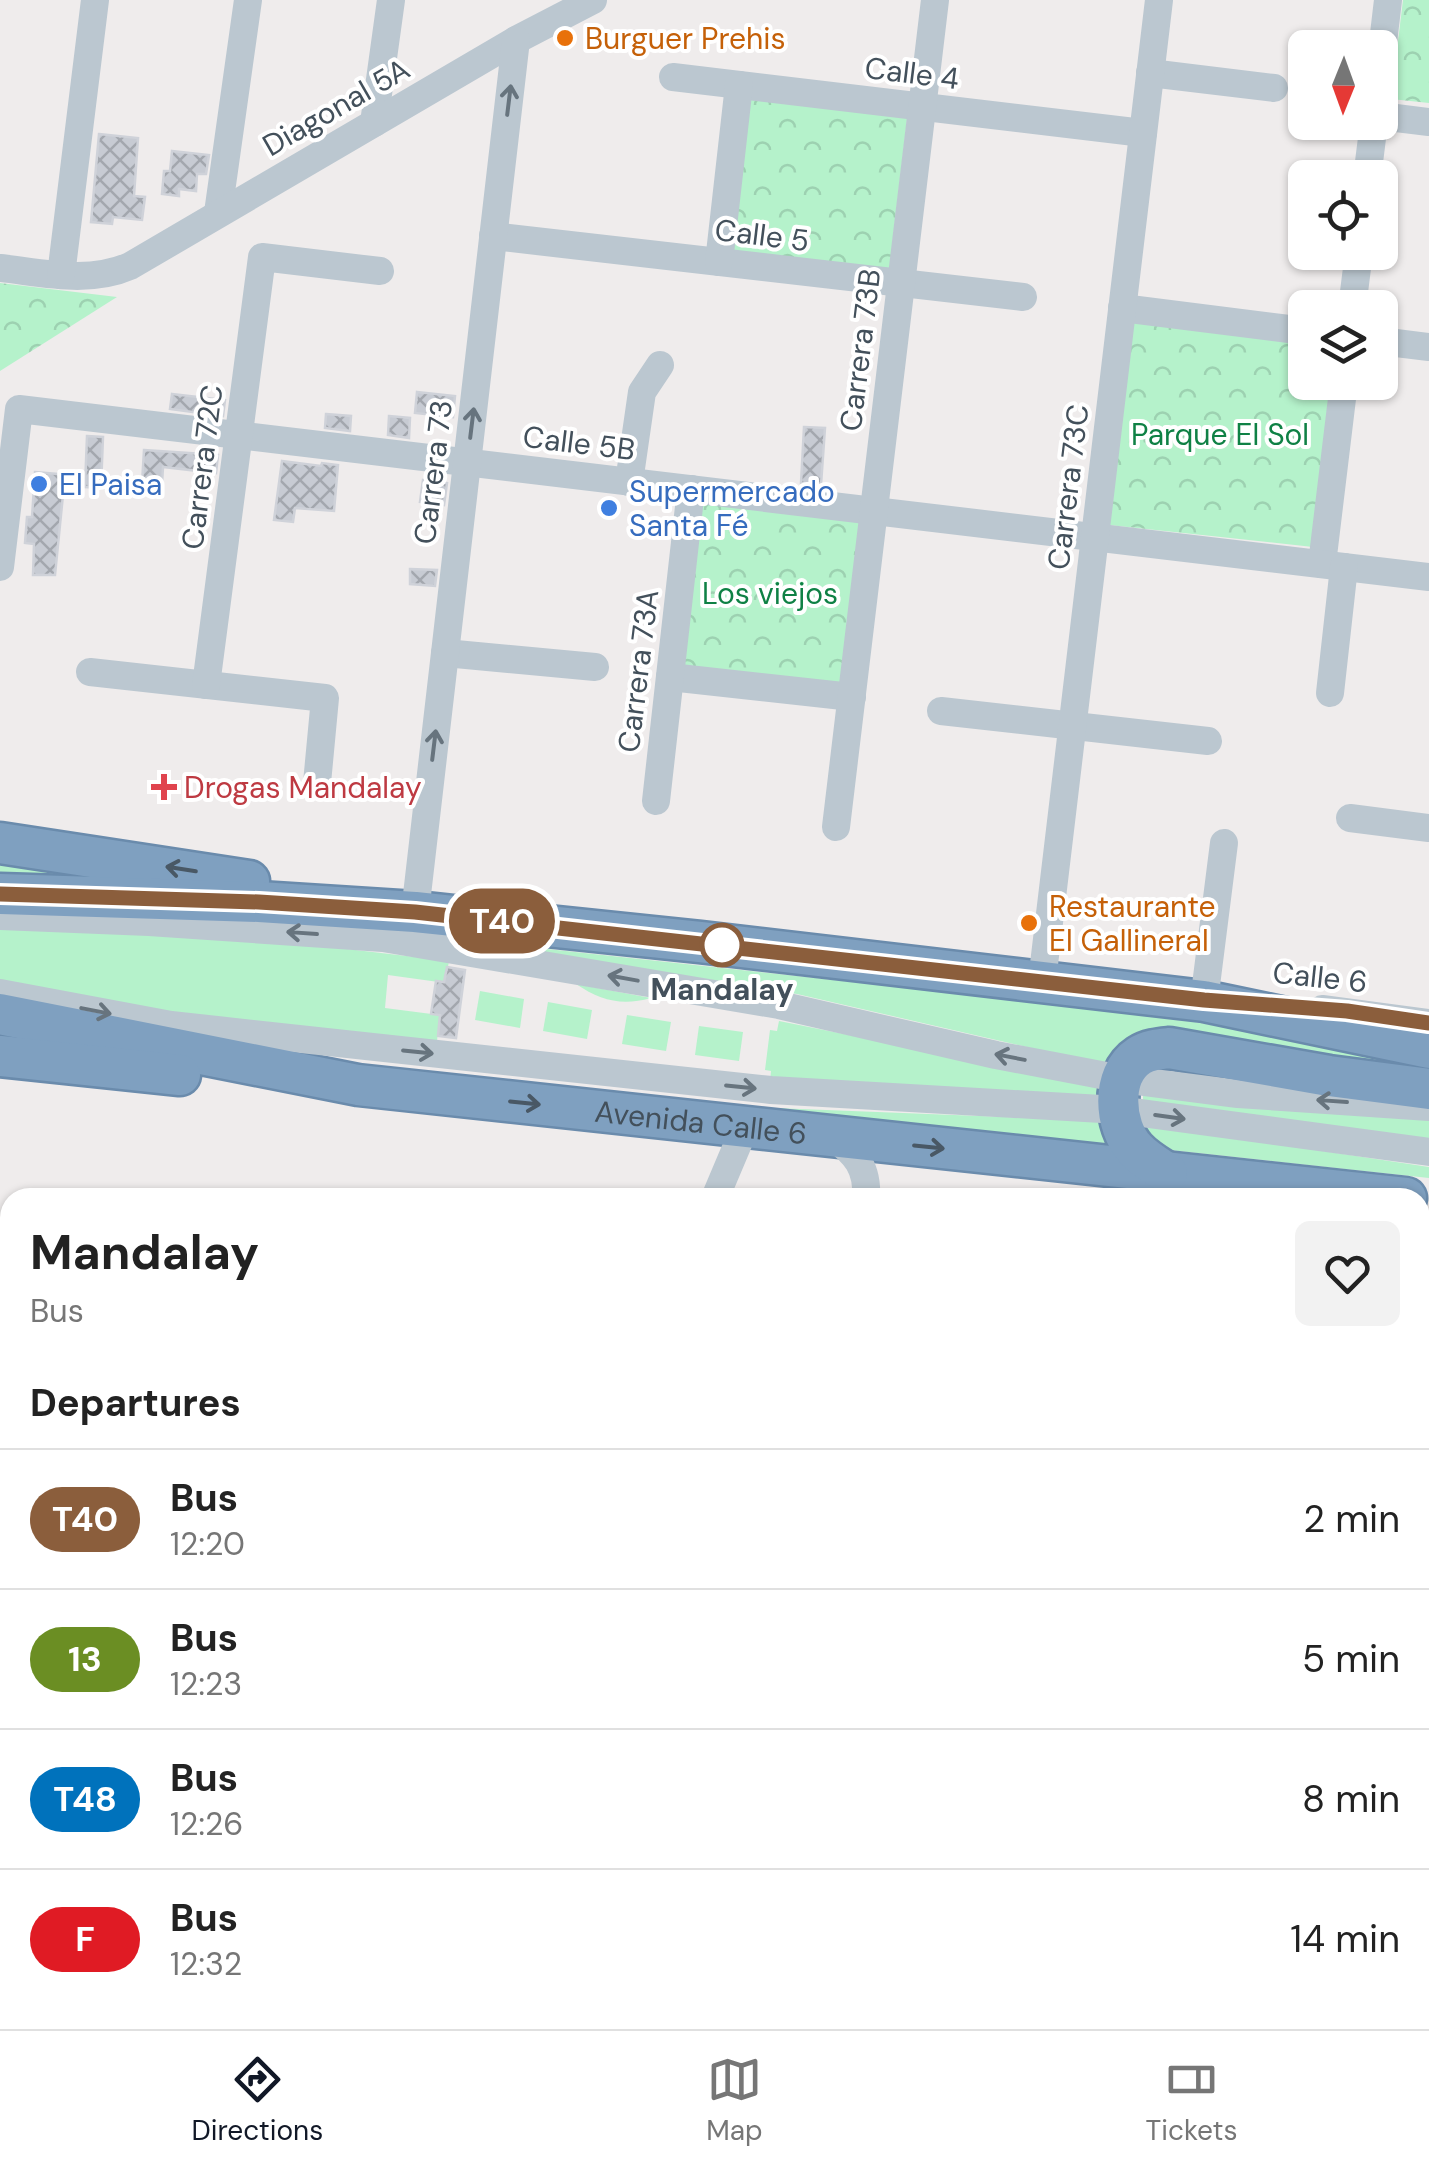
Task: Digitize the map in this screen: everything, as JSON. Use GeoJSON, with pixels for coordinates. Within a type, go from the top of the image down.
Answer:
{"type":"FeatureCollection","features":[{"type":"Feature","properties":{"kind":"highway"},"geometry":{"type":"LineString","coordinates":[[0,843],[188,870],[415,912]]}},
{"type":"Feature","properties":{"kind":"highway"},"geometry":{"type":"LineString","coordinates":[[0,894],[259,902],[415,912],[1204,1000],[1429,1048]]}},
{"type":"Feature","properties":{"kind":"highway","name":"Avenida Calle 6"},"geometry":{"type":"LineString","coordinates":[[0,1014],[358,1085],[1305,1188]]}},
{"type":"Feature","properties":{"kind":"highway"},"geometry":{"type":"LineString","coordinates":[[1167,1172],[1135,1150],[1122,1126],[1121,1094],[1138,1057],[1152,1050],[1170,1048],[1429,1089]]}},
{"type":"Feature","properties":{"kind":"highway"},"geometry":{"type":"LineString","coordinates":[[0,1056],[238,1080],[358,1085]]}},
{"type":"Feature","properties":{"kind":"street"},"geometry":{"type":"LineString","coordinates":[[0,268],[60,275],[96,0]]}},
{"type":"Feature","properties":{"kind":"street"},"geometry":{"type":"LineString","coordinates":[[218,213],[248,0]]}},
{"type":"Feature","properties":{"kind":"street"},"geometry":{"type":"LineString","coordinates":[[374,122],[391,0]]}},
{"type":"Feature","properties":{"kind":"street","name":"Diagonal 5A"},"geometry":{"type":"LineString","coordinates":[[60,275],[114,273],[374,122],[533,22],[593,0]]}},
{"type":"Feature","properties":{"kind":"street","name":"Carrera 73B"},"geometry":{"type":"LineString","coordinates":[[836,827],[935,0]]}},
{"type":"Feature","properties":{"kind":"street","name":"Carrera 73C"},"geometry":{"type":"LineString","coordinates":[[1042,981],[1159,0]]}},
{"type":"Feature","properties":{"kind":"street"},"geometry":{"type":"LineString","coordinates":[[1384,30],[1388,0]]}},
{"type":"Feature","properties":{"kind":"street","name":"Carrera 73"},"geometry":{"type":"LineString","coordinates":[[415,912],[493,236],[533,22]]}},
{"type":"Feature","properties":{"kind":"street"},"geometry":{"type":"LineString","coordinates":[[1150,73],[1274,88]]}},
{"type":"Feature","properties":{"kind":"street","name":"Calle 4"},"geometry":{"type":"LineString","coordinates":[[673,76],[1143,133]]}},
{"type":"Feature","properties":{"kind":"street"},"geometry":{"type":"LineString","coordinates":[[718,262],[739,84]]}},
{"type":"Feature","properties":{"kind":"street"},"geometry":{"type":"LineString","coordinates":[[1398,118],[1429,122]]}},
{"type":"Feature","properties":{"kind":"street","name":"Calle 5"},"geometry":{"type":"LineString","coordinates":[[493,236],[1023,297]]}},
{"type":"Feature","properties":{"kind":"street","name":"Carrera 72C"},"geometry":{"type":"LineString","coordinates":[[206,685],[262,256],[380,272]]}},
{"type":"Feature","properties":{"kind":"street"},"geometry":{"type":"LineString","coordinates":[[1122,308],[1288,329]]}},
{"type":"Feature","properties":{"kind":"street"},"geometry":{"type":"LineString","coordinates":[[1398,343],[1429,347]]}},
{"type":"Feature","properties":{"kind":"street"},"geometry":{"type":"LineString","coordinates":[[630,482],[642,392],[660,365]]}},
{"type":"Feature","properties":{"kind":"street"},"geometry":{"type":"LineString","coordinates":[[1330,694],[1343,400]]}},
{"type":"Feature","properties":{"kind":"street","name":"Calle 5B"},"geometry":{"type":"LineString","coordinates":[[0,567],[19,409],[1429,577]]}},
{"type":"Feature","properties":{"kind":"street","name":"Carrera 73A"},"geometry":{"type":"LineString","coordinates":[[656,801],[691,489]]}},
{"type":"Feature","properties":{"kind":"street"},"geometry":{"type":"LineString","coordinates":[[445,653],[595,667]]}},
{"type":"Feature","properties":{"kind":"street"},"geometry":{"type":"LineString","coordinates":[[90,672],[325,698],[317,783]]}},
{"type":"Feature","properties":{"kind":"street"},"geometry":{"type":"LineString","coordinates":[[670,677],[852,697]]}},
{"type":"Feature","properties":{"kind":"street"},"geometry":{"type":"LineString","coordinates":[[941,711],[1208,742]]}},
{"type":"Feature","properties":{"kind":"street"},"geometry":{"type":"LineString","coordinates":[[1350,818],[1429,828]]}},
{"type":"Feature","properties":{"kind":"street"},"geometry":{"type":"LineString","coordinates":[[1204,1000],[1224,844]]}},
{"type":"Feature","properties":{"kind":"street"},"geometry":{"type":"LineString","coordinates":[[0,916],[383,938],[450,948],[779,1005],[996,1054],[1121,1094],[1429,1152]]}},
{"type":"Feature","properties":{"kind":"street"},"geometry":{"type":"LineString","coordinates":[[0,993],[171,1025],[751,1088],[1238,1094],[1429,1107]]}},
{"type":"Feature","properties":{"kind":"street","name":"Calle 6"},"geometry":{"type":"LineString","coordinates":[[1204,1000],[1347,1011],[1429,1023]]}},
{"type":"Feature","properties":{"kind":"street"},"geometry":{"type":"LineString","coordinates":[[720,1188],[745,1127]]}},
{"type":"Feature","properties":{"kind":"street"},"geometry":{"type":"LineString","coordinates":[[832,1136],[860,1161],[866,1188]]}},
{"type":"Feature","properties":{"kind":"green space"},"geometry":{"type":"Polygon","coordinates":[[[1403,0],[1429,0],[1429,103],[1398,100],[1403,0]]]}},
{"type":"Feature","properties":{"kind":"green space"},"geometry":{"type":"Polygon","coordinates":[[[746,92],[908,111],[889,272],[727,253],[746,92]]]}},
{"type":"Feature","properties":{"kind":"green space"},"geometry":{"type":"Polygon","coordinates":[[[0,283],[117,297],[0,371],[0,283]]]}},
{"type":"Feature","properties":{"kind":"green space","name":"Parque El Sol"},"geometry":{"type":"Polygon","coordinates":[[[1132,320],[1288,337],[1288,400],[1329,400],[1313,547],[1109,525],[1132,320]]]}},
{"type":"Feature","properties":{"kind":"green space","name":"Los viejos"},"geometry":{"type":"Polygon","coordinates":[[[699,500],[861,518],[840,687],[679,668],[699,500]]]}},
{"type":"Feature","properties":{"kind":"green space"},"geometry":{"type":"Polygon","coordinates":[[[0,864],[145,880],[0,878],[0,864]]]}},
{"type":"Feature","properties":{"kind":"green space"},"geometry":{"type":"Polygon","coordinates":[[[0,926],[313,945],[449,961],[447,972],[453,984],[388,975],[385,1008],[447,1016],[445,1032],[438,1031],[437,1041],[191,1016],[0,986],[0,926]]]}},
{"type":"Feature","properties":{"kind":"green space"},"geometry":{"type":"Polygon","coordinates":[[[473,941],[1150,1014],[1429,1064],[1429,1078],[1105,1065],[797,994],[473,941]]]}},
{"type":"Feature","properties":{"kind":"green space"},"geometry":{"type":"Polygon","coordinates":[[[576,984],[651,998],[612,1000],[576,984]]]}},
{"type":"Feature","properties":{"kind":"green space"},"geometry":{"type":"Polygon","coordinates":[[[480,991],[524,999],[520,1028],[475,1020],[480,991]]]}},
{"type":"Feature","properties":{"kind":"green space"},"geometry":{"type":"Polygon","coordinates":[[[548,1002],[592,1010],[587,1039],[543,1031],[548,1002]]]}},
{"type":"Feature","properties":{"kind":"green space"},"geometry":{"type":"Polygon","coordinates":[[[627,1015],[671,1022],[666,1051],[622,1044],[627,1015]]]}},
{"type":"Feature","properties":{"kind":"green space"},"geometry":{"type":"Polygon","coordinates":[[[779,1021],[1104,1086],[1103,1100],[770,1082],[771,1071],[765,1070],[770,1030],[777,1031],[779,1021]]]}},
{"type":"Feature","properties":{"kind":"green space"},"geometry":{"type":"Polygon","coordinates":[[[699,1026],[743,1032],[739,1061],[695,1055],[699,1026]]]}},
{"type":"Feature","properties":{"kind":"green space"},"geometry":{"type":"Polygon","coordinates":[[[1143,1095],[1429,1115],[1429,1143],[1143,1102],[1143,1095]]]}},
{"type":"Feature","properties":{"kind":"green space"},"geometry":{"type":"Polygon","coordinates":[[[747,1107],[1110,1121],[1120,1146],[747,1107]]]}},
{"type":"Feature","properties":{"kind":"green space"},"geometry":{"type":"Polygon","coordinates":[[[1139,1123],[1429,1167],[1429,1178],[1169,1150],[1152,1140],[1139,1123]]]}},
{"type":"Feature","properties":{"kind":"building"},"geometry":{"type":"Polygon","coordinates":[[[99,134],[138,138],[134,196],[145,197],[142,220],[113,217],[112,224],[91,222],[99,134]]]}},
{"type":"Feature","properties":{"kind":"building"},"geometry":{"type":"Polygon","coordinates":[[[172,151],[209,155],[206,174],[197,174],[196,191],[179,189],[179,196],[162,194],[164,171],[170,171],[172,151]]]}},
{"type":"Feature","properties":{"kind":"building"},"geometry":{"type":"Polygon","coordinates":[[[417,392],[455,396],[453,417],[415,413],[417,392]]]}},
{"type":"Feature","properties":{"kind":"building"},"geometry":{"type":"Polygon","coordinates":[[[172,394],[225,400],[223,416],[170,409],[172,394]]]}},
{"type":"Feature","properties":{"kind":"building"},"geometry":{"type":"Polygon","coordinates":[[[326,414],[351,416],[350,431],[325,428],[326,414]]]}},
{"type":"Feature","properties":{"kind":"building"},"geometry":{"type":"Polygon","coordinates":[[[389,416],[410,418],[409,438],[388,435],[389,416]]]}},
{"type":"Feature","properties":{"kind":"building"},"geometry":{"type":"Polygon","coordinates":[[[804,427],[825,428],[821,485],[801,483],[804,427]]]}},
{"type":"Feature","properties":{"kind":"building"},"geometry":{"type":"Polygon","coordinates":[[[87,436],[103,437],[101,488],[85,487],[87,436]]]}},
{"type":"Feature","properties":{"kind":"building"},"geometry":{"type":"Polygon","coordinates":[[[144,450],[218,455],[216,473],[163,467],[162,484],[142,483],[144,450]]]}},
{"type":"Feature","properties":{"kind":"building"},"geometry":{"type":"Polygon","coordinates":[[[282,461],[338,465],[334,511],[295,508],[293,522],[274,520],[282,461]]]}},
{"type":"Feature","properties":{"kind":"building"},"geometry":{"type":"Polygon","coordinates":[[[35,472],[69,475],[68,495],[63,495],[55,575],[33,575],[34,544],[25,543],[27,517],[32,517],[35,472]]]}},
{"type":"Feature","properties":{"kind":"building"},"geometry":{"type":"Polygon","coordinates":[[[423,480],[447,483],[444,505],[420,502],[423,480]]]}},
{"type":"Feature","properties":{"kind":"building"},"geometry":{"type":"Polygon","coordinates":[[[410,569],[437,570],[435,586],[410,584],[410,569]]]}},
{"type":"Feature","properties":{"kind":"building"},"geometry":{"type":"Polygon","coordinates":[[[447,967],[465,970],[456,1038],[438,1036],[440,1015],[431,1014],[436,981],[444,982],[447,967]]]}},
{"type":"Feature","properties":{"kind":"bus line","name":"T40"},"geometry":{"type":"LineString","coordinates":[[0,894],[259,902],[415,912],[1204,1000],[1347,1011],[1429,1023]]}},
{"type":"Feature","properties":{"kind":"place","name":"Burguer Prehis"},"geometry":{"type":"Point","coordinates":[565,38]}},
{"type":"Feature","properties":{"kind":"place","name":"El Paisa"},"geometry":{"type":"Point","coordinates":[39,484]}},
{"type":"Feature","properties":{"kind":"place","name":"Supermercado Santa Fé"},"geometry":{"type":"Point","coordinates":[609,508]}},
{"type":"Feature","properties":{"kind":"place","name":"Drogas Mandalay"},"geometry":{"type":"Point","coordinates":[164,787]}},
{"type":"Feature","properties":{"kind":"place","name":"Restaurante El Gallineral"},"geometry":{"type":"Point","coordinates":[1029,923]}},
{"type":"Feature","properties":{"kind":"place","name":"Mandalay"},"geometry":{"type":"Point","coordinates":[722,945]}}]}
